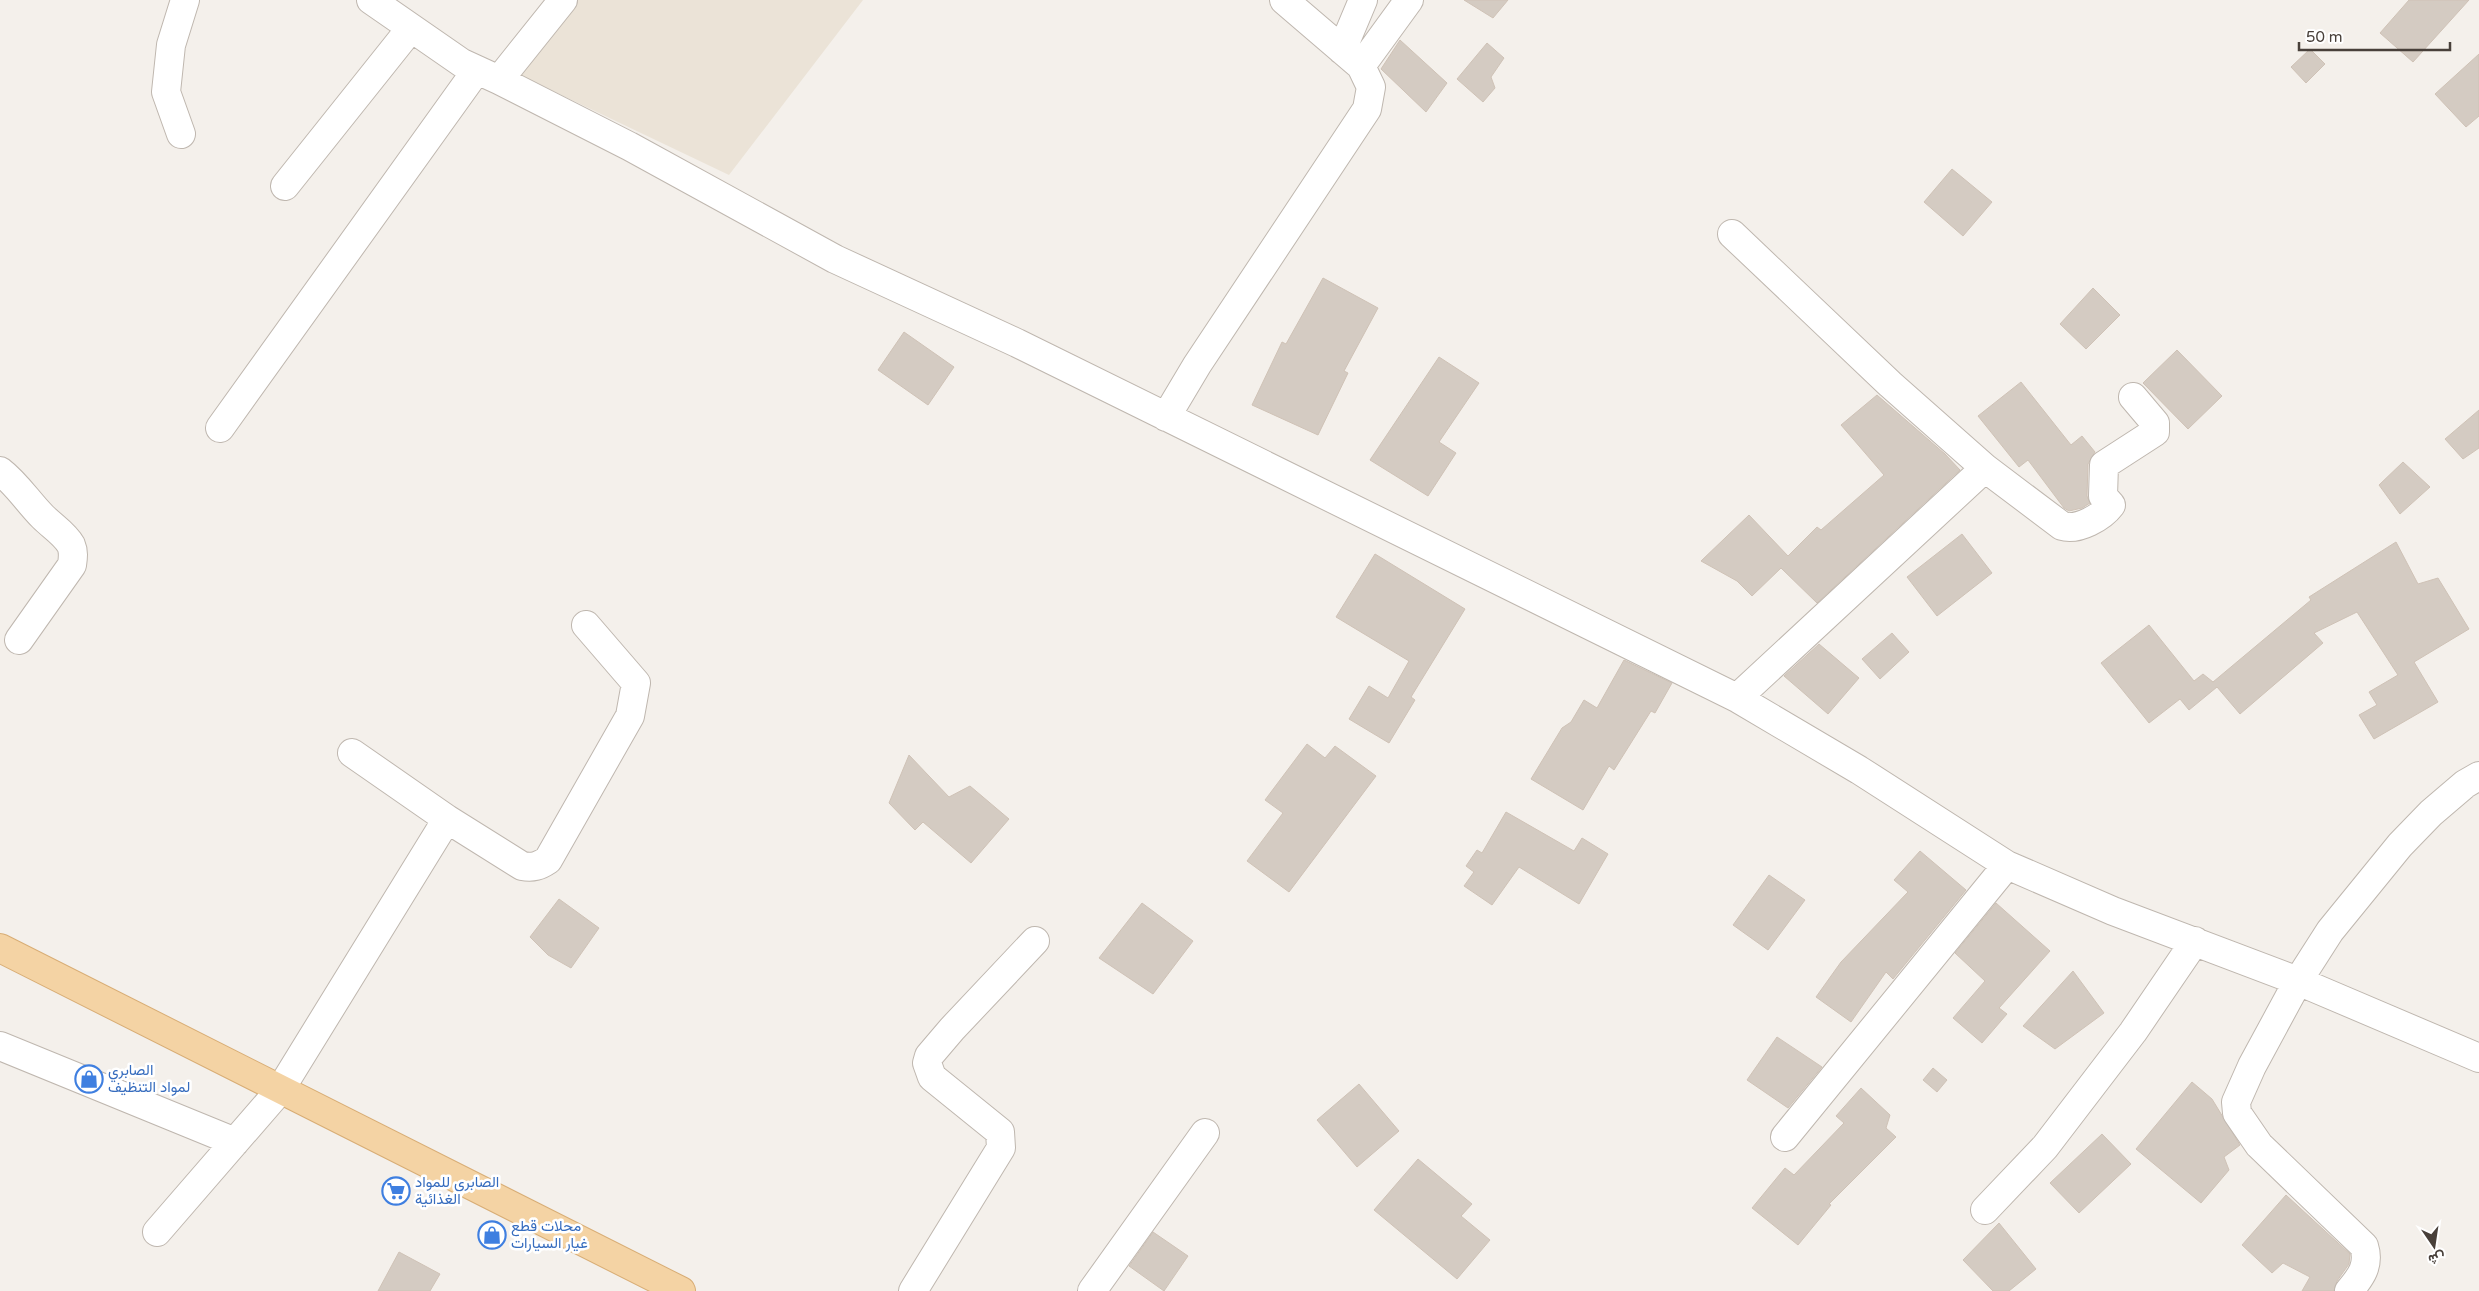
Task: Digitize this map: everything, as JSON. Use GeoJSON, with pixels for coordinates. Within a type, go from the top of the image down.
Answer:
{"type":"FeatureCollection","features":[{"type":"Feature","properties":{"kind":"main road"},"geometry":{"type":"LineString","coordinates":[[0,948],[681,1291]]}},
{"type":"Feature","properties":{"kind":"street"},"geometry":{"type":"LineString","coordinates":[[181,134],[166,92],[171,44],[185,0]]}},
{"type":"Feature","properties":{"kind":"street"},"geometry":{"type":"LineString","coordinates":[[371,0],[411,28],[488,75],[628,146],[835,259],[1017,343],[1737,698],[1859,770],[2007,866],[2113,911],[2298,981],[2479,1058]]}},
{"type":"Feature","properties":{"kind":"street"},"geometry":{"type":"LineString","coordinates":[[220,428],[488,75],[563,0]]}},
{"type":"Feature","properties":{"kind":"street"},"geometry":{"type":"LineString","coordinates":[[1166,417],[1197,365],[1367,109],[1371,88],[1352,58],[1284,0]]}},
{"type":"Feature","properties":{"kind":"street"},"geometry":{"type":"LineString","coordinates":[[1352,58],[1363,0]]}},
{"type":"Feature","properties":{"kind":"street"},"geometry":{"type":"LineString","coordinates":[[1352,58],[1409,0]]}},
{"type":"Feature","properties":{"kind":"street"},"geometry":{"type":"LineString","coordinates":[[285,186],[411,28]]}},
{"type":"Feature","properties":{"kind":"street"},"geometry":{"type":"LineString","coordinates":[[1732,234],[1890,384],[1985,468],[2062,526],[2076,528],[2107,510],[2111,505],[2103,496],[2104,465],[2155,432],[2155,423],[2132,397]]}},
{"type":"Feature","properties":{"kind":"street"},"geometry":{"type":"LineString","coordinates":[[1737,698],[1985,468]]}},
{"type":"Feature","properties":{"kind":"street"},"geometry":{"type":"LineString","coordinates":[[0,471],[12,480],[42,516],[67,539],[72,547],[74,557],[72,565],[19,640]]}},
{"type":"Feature","properties":{"kind":"street"},"geometry":{"type":"LineString","coordinates":[[352,753],[447,819],[522,866],[532,868],[548,860],[630,716],[636,682],[586,625]]}},
{"type":"Feature","properties":{"kind":"street"},"geometry":{"type":"LineString","coordinates":[[2349,1291],[2365,1268],[2367,1255],[2364,1246],[2259,1145],[2237,1113],[2236,1102],[2239,1091],[2298,981],[2330,931],[2400,845],[2431,812],[2465,784],[2479,776]]}},
{"type":"Feature","properties":{"kind":"street"},"geometry":{"type":"LineString","coordinates":[[157,1232],[280,1090],[447,819]]}},
{"type":"Feature","properties":{"kind":"street"},"geometry":{"type":"LineString","coordinates":[[1785,1138],[2007,866]]}},
{"type":"Feature","properties":{"kind":"street"},"geometry":{"type":"LineString","coordinates":[[912,1291],[1001,1148],[1000,1132],[932,1077],[927,1063],[929,1056],[1035,941]]}},
{"type":"Feature","properties":{"kind":"street"},"geometry":{"type":"LineString","coordinates":[[1985,1210],[2045,1147],[2133,1032],[2195,941]]}},
{"type":"Feature","properties":{"kind":"street"},"geometry":{"type":"LineString","coordinates":[[0,1046],[235,1142]]}},
{"type":"Feature","properties":{"kind":"street"},"geometry":{"type":"LineString","coordinates":[[1092,1291],[1205,1133]]}},
{"type":"Feature","properties":{"kind":"shaded area"},"geometry":{"type":"Polygon","coordinates":[[[566,0],[863,0],[729,175],[513,72],[566,0]]]}},
{"type":"Feature","properties":{"kind":"building"},"geometry":{"type":"Polygon","coordinates":[[[1464,0],[1508,0],[1493,18],[1464,0]]]}},
{"type":"Feature","properties":{"kind":"building"},"geometry":{"type":"Polygon","coordinates":[[[2409,0],[2469,0],[2413,62],[2380,33],[2409,0]]]}},
{"type":"Feature","properties":{"kind":"building"},"geometry":{"type":"Polygon","coordinates":[[[1400,40],[1447,83],[1426,112],[1381,69],[1400,40]]]}},
{"type":"Feature","properties":{"kind":"building"},"geometry":{"type":"Polygon","coordinates":[[[1487,43],[1504,58],[1491,77],[1495,88],[1483,102],[1457,79],[1487,43]]]}},
{"type":"Feature","properties":{"kind":"building"},"geometry":{"type":"Polygon","coordinates":[[[2310,49],[2325,64],[2306,83],[2291,67],[2310,49]]]}},
{"type":"Feature","properties":{"kind":"building"},"geometry":{"type":"Polygon","coordinates":[[[2479,54],[2479,116],[2466,127],[2435,94],[2479,54]]]}},
{"type":"Feature","properties":{"kind":"building"},"geometry":{"type":"Polygon","coordinates":[[[1952,169],[1992,202],[1963,236],[1924,202],[1952,169]]]}},
{"type":"Feature","properties":{"kind":"building"},"geometry":{"type":"Polygon","coordinates":[[[1323,278],[1378,308],[1344,371],[1348,373],[1318,435],[1252,405],[1282,342],[1286,344],[1323,278]]]}},
{"type":"Feature","properties":{"kind":"building"},"geometry":{"type":"Polygon","coordinates":[[[2093,288],[2120,315],[2086,349],[2060,324],[2093,288]]]}},
{"type":"Feature","properties":{"kind":"building"},"geometry":{"type":"Polygon","coordinates":[[[904,332],[954,367],[928,405],[878,370],[904,332]]]}},
{"type":"Feature","properties":{"kind":"building"},"geometry":{"type":"Polygon","coordinates":[[[2177,350],[2222,396],[2188,429],[2143,383],[2177,350]]]}},
{"type":"Feature","properties":{"kind":"building"},"geometry":{"type":"Polygon","coordinates":[[[1439,357],[1479,383],[1439,442],[1456,453],[1428,496],[1370,460],[1439,357]]]}},
{"type":"Feature","properties":{"kind":"building"},"geometry":{"type":"Polygon","coordinates":[[[2021,382],[2071,445],[2082,436],[2095,452],[2088,464],[2087,496],[2090,503],[2082,508],[2069,511],[2064,508],[2028,460],[2019,467],[1978,416],[2021,382]]]}},
{"type":"Feature","properties":{"kind":"building"},"geometry":{"type":"Polygon","coordinates":[[[1877,395],[1945,454],[1960,470],[1817,603],[1781,568],[1752,596],[1737,581],[1701,561],[1749,515],[1788,556],[1817,527],[1821,530],[1884,475],[1841,425],[1877,395]]]}},
{"type":"Feature","properties":{"kind":"building"},"geometry":{"type":"Polygon","coordinates":[[[2479,410],[2479,448],[2463,459],[2445,439],[2479,410]]]}},
{"type":"Feature","properties":{"kind":"building"},"geometry":{"type":"Polygon","coordinates":[[[2403,462],[2430,487],[2400,514],[2379,485],[2403,462]]]}},
{"type":"Feature","properties":{"kind":"building"},"geometry":{"type":"Polygon","coordinates":[[[1962,534],[1992,573],[1937,616],[1907,577],[1962,534]]]}},
{"type":"Feature","properties":{"kind":"building"},"geometry":{"type":"Polygon","coordinates":[[[2396,542],[2418,584],[2438,578],[2469,629],[2414,662],[2438,702],[2374,739],[2359,715],[2377,705],[2369,692],[2398,675],[2357,612],[2314,633],[2323,643],[2240,714],[2217,687],[2189,710],[2180,699],[2149,723],[2101,663],[2149,625],[2194,681],[2203,674],[2213,682],[2311,600],[2309,597],[2396,542]]]}},
{"type":"Feature","properties":{"kind":"building"},"geometry":{"type":"Polygon","coordinates":[[[1375,554],[1465,609],[1411,697],[1415,700],[1389,743],[1349,719],[1369,686],[1388,698],[1409,661],[1336,617],[1375,554]]]}},
{"type":"Feature","properties":{"kind":"building"},"geometry":{"type":"Polygon","coordinates":[[[1892,633],[1909,652],[1880,679],[1862,659],[1892,633]]]}},
{"type":"Feature","properties":{"kind":"building"},"geometry":{"type":"Polygon","coordinates":[[[1819,644],[1859,678],[1828,714],[1784,676],[1819,644]]]}},
{"type":"Feature","properties":{"kind":"building"},"geometry":{"type":"Polygon","coordinates":[[[1624,660],[1672,683],[1655,713],[1651,711],[1614,770],[1609,766],[1583,810],[1531,779],[1562,728],[1571,722],[1584,700],[1597,708],[1624,660]]]}},
{"type":"Feature","properties":{"kind":"building"},"geometry":{"type":"Polygon","coordinates":[[[1307,744],[1325,758],[1335,746],[1376,776],[1289,892],[1247,861],[1283,813],[1265,800],[1307,744]]]}},
{"type":"Feature","properties":{"kind":"building"},"geometry":{"type":"Polygon","coordinates":[[[909,755],[949,797],[970,786],[1009,819],[971,863],[923,822],[915,830],[889,803],[909,755]]]}},
{"type":"Feature","properties":{"kind":"building"},"geometry":{"type":"Polygon","coordinates":[[[1506,812],[1574,851],[1582,838],[1608,854],[1579,904],[1519,867],[1492,905],[1464,886],[1474,872],[1466,866],[1477,850],[1482,853],[1506,812]]]}},
{"type":"Feature","properties":{"kind":"building"},"geometry":{"type":"Polygon","coordinates":[[[1920,851],[1966,890],[1893,979],[1886,972],[1851,1022],[1816,997],[1841,962],[1908,892],[1894,880],[1920,851]]]}},
{"type":"Feature","properties":{"kind":"building"},"geometry":{"type":"Polygon","coordinates":[[[1769,875],[1805,900],[1768,950],[1733,925],[1769,875]]]}},
{"type":"Feature","properties":{"kind":"building"},"geometry":{"type":"Polygon","coordinates":[[[559,899],[599,928],[571,968],[548,955],[530,937],[559,899]]]}},
{"type":"Feature","properties":{"kind":"building"},"geometry":{"type":"Polygon","coordinates":[[[1142,903],[1193,941],[1153,994],[1099,958],[1142,903]]]}},
{"type":"Feature","properties":{"kind":"building"},"geometry":{"type":"Polygon","coordinates":[[[1996,903],[2050,951],[1999,1008],[2007,1014],[1982,1043],[1953,1018],[1985,981],[1955,953],[1996,903]]]}},
{"type":"Feature","properties":{"kind":"building"},"geometry":{"type":"Polygon","coordinates":[[[2073,971],[2104,1013],[2055,1049],[2023,1026],[2073,971]]]}},
{"type":"Feature","properties":{"kind":"building"},"geometry":{"type":"Polygon","coordinates":[[[1777,1037],[1822,1067],[1788,1108],[1747,1080],[1777,1037]]]}},
{"type":"Feature","properties":{"kind":"building"},"geometry":{"type":"Polygon","coordinates":[[[1933,1068],[1947,1080],[1937,1092],[1923,1080],[1933,1068]]]}},
{"type":"Feature","properties":{"kind":"building"},"geometry":{"type":"Polygon","coordinates":[[[2192,1082],[2212,1099],[2240,1145],[2224,1157],[2229,1170],[2201,1203],[2136,1149],[2192,1082]]]}},
{"type":"Feature","properties":{"kind":"building"},"geometry":{"type":"Polygon","coordinates":[[[1359,1084],[1399,1131],[1357,1167],[1317,1120],[1359,1084]]]}},
{"type":"Feature","properties":{"kind":"building"},"geometry":{"type":"Polygon","coordinates":[[[1861,1088],[1890,1115],[1886,1128],[1896,1137],[1829,1204],[1831,1205],[1798,1245],[1752,1208],[1785,1168],[1794,1175],[1844,1123],[1836,1116],[1861,1088]]]}},
{"type":"Feature","properties":{"kind":"building"},"geometry":{"type":"Polygon","coordinates":[[[2102,1134],[2131,1164],[2079,1213],[2050,1183],[2102,1134]]]}},
{"type":"Feature","properties":{"kind":"building"},"geometry":{"type":"Polygon","coordinates":[[[1418,1159],[1472,1204],[1461,1216],[1490,1240],[1457,1279],[1374,1210],[1418,1159]]]}},
{"type":"Feature","properties":{"kind":"building"},"geometry":{"type":"Polygon","coordinates":[[[2286,1195],[2350,1254],[2349,1264],[2337,1281],[2334,1291],[2302,1291],[2310,1277],[2283,1263],[2272,1273],[2242,1245],[2286,1195]]]}},
{"type":"Feature","properties":{"kind":"building"},"geometry":{"type":"Polygon","coordinates":[[[1999,1223],[2036,1269],[2009,1291],[1993,1291],[1963,1260],[1999,1223]]]}},
{"type":"Feature","properties":{"kind":"building"},"geometry":{"type":"Polygon","coordinates":[[[1153,1232],[1188,1256],[1164,1291],[1129,1266],[1153,1232]]]}},
{"type":"Feature","properties":{"kind":"building"},"geometry":{"type":"Polygon","coordinates":[[[399,1252],[440,1274],[430,1291],[378,1291],[399,1252]]]}},
{"type":"Feature","properties":{"kind":"place","name":"الصابري لمواد التنظيف"},"geometry":{"type":"Point","coordinates":[89,1079]}},
{"type":"Feature","properties":{"kind":"place","name":"الصابري للمواد الغذائية"},"geometry":{"type":"Point","coordinates":[396,1191]}},
{"type":"Feature","properties":{"kind":"place","name":"محلات قطع غيار السيارات"},"geometry":{"type":"Point","coordinates":[492,1235]}}]}
